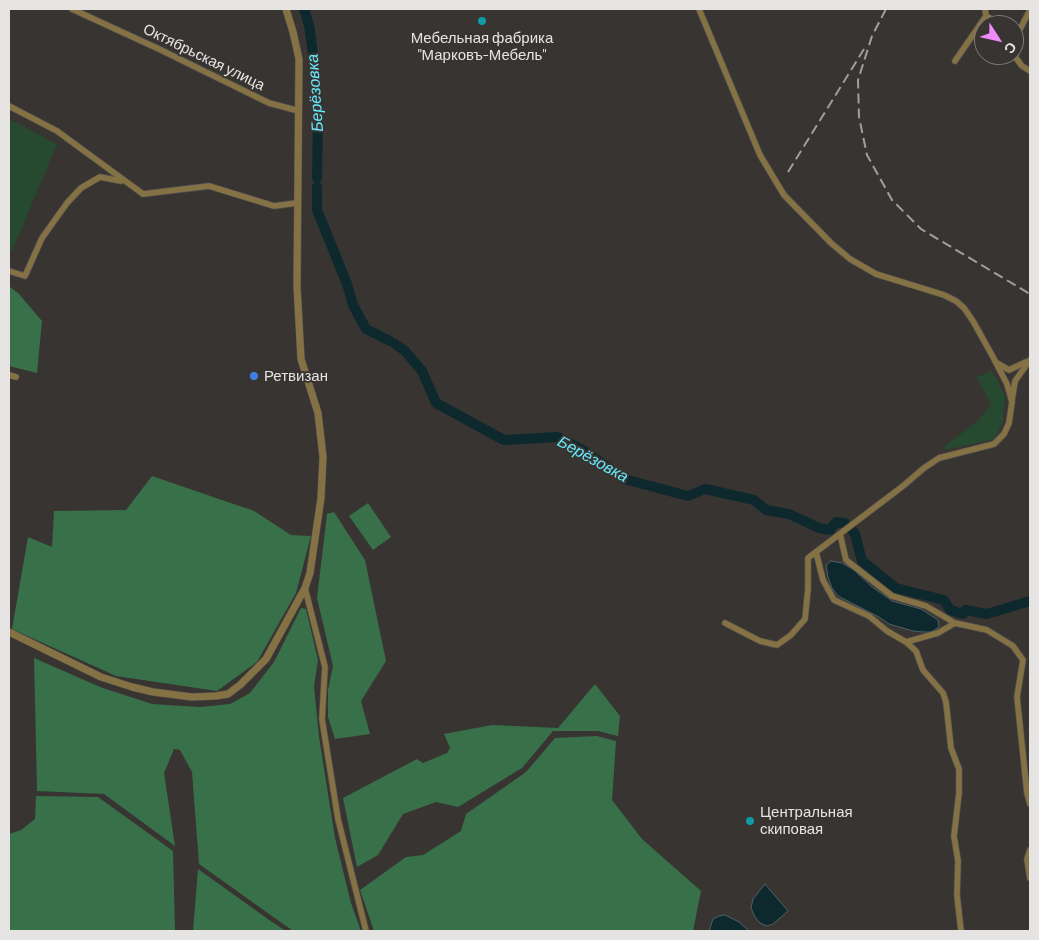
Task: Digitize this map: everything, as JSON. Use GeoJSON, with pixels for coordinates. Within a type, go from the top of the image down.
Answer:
{"type":"FeatureCollection","features":[{"type":"Feature","properties":{"kind":"street","name":"Октябрьская улица"},"geometry":{"type":"LineString","coordinates":[[72,9],[269,103],[299,111]]}},
{"type":"Feature","properties":{"kind":"street"},"geometry":{"type":"LineString","coordinates":[[9,632],[100,677],[132,687],[192,697],[216,696],[228,694],[240,685],[266,659],[305,588],[310,573],[321,498],[323,457],[318,413],[301,358],[297,286],[298,59],[286,9]]}},
{"type":"Feature","properties":{"kind":"street"},"geometry":{"type":"LineString","coordinates":[[699,9],[760,154],[784,195],[831,243],[850,259],[876,274],[944,295],[964,308],[1007,384],[1012,402]]}},
{"type":"Feature","properties":{"kind":"street"},"geometry":{"type":"LineString","coordinates":[[955,61],[974,33]]}},
{"type":"Feature","properties":{"kind":"street"},"geometry":{"type":"LineString","coordinates":[[9,106],[58,131],[143,194],[209,186],[274,206],[297,203]]}},
{"type":"Feature","properties":{"kind":"street"},"geometry":{"type":"LineString","coordinates":[[9,272],[24,276],[42,238],[67,203],[81,188],[100,177],[123,181]]}},
{"type":"Feature","properties":{"kind":"street"},"geometry":{"type":"LineString","coordinates":[[995,362],[1009,370],[1029,360]]}},
{"type":"Feature","properties":{"kind":"street"},"geometry":{"type":"LineString","coordinates":[[725,623],[760,641],[777,645],[792,635],[805,619],[808,589],[808,558],[938,458],[994,444],[1004,434],[1009,423],[1014,381],[1029,360]]}},
{"type":"Feature","properties":{"kind":"street"},"geometry":{"type":"LineString","coordinates":[[9,375],[16,377]]}},
{"type":"Feature","properties":{"kind":"street"},"geometry":{"type":"LineString","coordinates":[[840,534],[846,560],[892,596],[926,606],[955,623],[987,630],[1013,646],[1024,660],[1017,697],[1028,767],[1027,792],[1030,804]]}},
{"type":"Feature","properties":{"kind":"street"},"geometry":{"type":"LineString","coordinates":[[816,552],[823,580],[834,600],[869,616],[887,631],[906,642],[916,651],[923,670],[943,692],[946,702],[950,748],[959,769],[959,793],[954,836],[958,861],[957,895],[961,931]]}},
{"type":"Feature","properties":{"kind":"street"},"geometry":{"type":"LineString","coordinates":[[305,588],[324,667],[322,719],[338,819],[366,931]]}},
{"type":"Feature","properties":{"kind":"street"},"geometry":{"type":"LineString","coordinates":[[906,642],[938,633],[955,623]]}},
{"type":"Feature","properties":{"kind":"street"},"geometry":{"type":"LineString","coordinates":[[1030,850],[1027,859],[1030,878]]}},
{"type":"Feature","properties":{"kind":"green space"},"geometry":{"type":"Polygon","coordinates":[[[9,119],[57,144],[12,251],[9,250],[9,119]]]}},
{"type":"Feature","properties":{"kind":"green space"},"geometry":{"type":"Polygon","coordinates":[[[9,286],[19,294],[42,321],[37,373],[9,366],[9,286]]]}},
{"type":"Feature","properties":{"kind":"green space"},"geometry":{"type":"Polygon","coordinates":[[[992,371],[1005,396],[1003,423],[994,439],[945,450],[946,445],[978,421],[991,404],[977,377],[992,371]]]}},
{"type":"Feature","properties":{"kind":"green space"},"geometry":{"type":"Polygon","coordinates":[[[152,476],[254,511],[291,535],[311,536],[296,593],[257,662],[217,691],[116,676],[12,629],[28,537],[52,547],[54,511],[126,510],[152,476]]]}},
{"type":"Feature","properties":{"kind":"green space"},"geometry":{"type":"Polygon","coordinates":[[[368,503],[391,537],[373,550],[349,516],[368,503]]]}},
{"type":"Feature","properties":{"kind":"green space"},"geometry":{"type":"Polygon","coordinates":[[[334,512],[365,560],[386,661],[361,701],[370,734],[335,739],[328,717],[328,690],[333,666],[317,598],[327,514],[334,512]]]}},
{"type":"Feature","properties":{"kind":"green space"},"geometry":{"type":"Polygon","coordinates":[[[301,608],[306,609],[318,660],[314,686],[319,737],[335,838],[351,903],[361,931],[293,931],[199,864],[192,772],[180,750],[174,749],[164,773],[175,846],[104,794],[37,791],[34,658],[100,687],[152,704],[200,707],[230,704],[250,693],[274,662],[301,608]]]}},
{"type":"Feature","properties":{"kind":"green space"},"geometry":{"type":"Polygon","coordinates":[[[595,684],[620,716],[618,736],[598,731],[553,731],[522,768],[458,807],[436,802],[403,814],[378,855],[357,867],[343,798],[417,759],[423,763],[447,753],[450,748],[444,734],[492,725],[558,728],[595,684]]]}},
{"type":"Feature","properties":{"kind":"green space"},"geometry":{"type":"Polygon","coordinates":[[[597,736],[616,741],[612,800],[642,839],[701,891],[693,931],[374,931],[360,890],[406,857],[423,855],[461,831],[466,814],[526,772],[555,738],[597,736]]]}},
{"type":"Feature","properties":{"kind":"green space"},"geometry":{"type":"Polygon","coordinates":[[[36,796],[98,797],[173,851],[175,930],[180,931],[9,931],[9,834],[21,830],[35,819],[36,796]]]}},
{"type":"Feature","properties":{"kind":"green space"},"geometry":{"type":"Polygon","coordinates":[[[198,869],[272,922],[286,931],[193,931],[198,869]]]}},
{"type":"Feature","properties":{"kind":"water"},"geometry":{"type":"Polygon","coordinates":[[[831,561],[842,563],[854,570],[871,586],[892,601],[921,609],[938,620],[939,627],[931,632],[923,632],[889,624],[838,596],[832,588],[828,577],[826,565],[831,561]]]}},
{"type":"Feature","properties":{"kind":"water"},"geometry":{"type":"Polygon","coordinates":[[[765,884],[788,911],[773,924],[767,926],[760,923],[751,908],[753,899],[765,884]]]}},
{"type":"Feature","properties":{"kind":"water"},"geometry":{"type":"Polygon","coordinates":[[[725,915],[739,922],[749,931],[709,931],[713,919],[725,915]]]}},
{"type":"Feature","properties":{"kind":"waterway","name":"Берёзовка"},"geometry":{"type":"LineString","coordinates":[[304,9],[309,25],[314,61],[318,114],[317,178]]}},
{"type":"Feature","properties":{"kind":"waterway","name":"Берёзовка"},"geometry":{"type":"LineString","coordinates":[[317,187],[317,210],[347,284],[353,305],[366,329],[390,341]]}},
{"type":"Feature","properties":{"kind":"waterway","name":"Берёзовка"},"geometry":{"type":"LineString","coordinates":[[395,344],[405,351],[422,371],[436,403],[504,440],[558,437],[586,452],[624,479],[688,496],[705,489],[754,500],[766,510],[789,514],[819,528],[830,530],[836,522],[845,523]]}},
{"type":"Feature","properties":{"kind":"waterway","name":"Берёзовка"},"geometry":{"type":"LineString","coordinates":[[852,530],[855,534],[862,561],[896,588],[944,600],[950,610],[963,614],[965,610],[987,614],[1030,601]]}},
{"type":"Feature","properties":{"kind":"railway"},"geometry":{"type":"LineString","coordinates":[[886,9],[872,36],[858,80],[859,117],[867,155],[892,200],[921,229],[1030,294]]}},
{"type":"Feature","properties":{"kind":"railway"},"geometry":{"type":"LineString","coordinates":[[788,172],[864,49]]}},
{"type":"Feature","properties":{"kind":"place","name":"Мебельная фабрика \"Марковъ-Мебель\""},"geometry":{"type":"Point","coordinates":[482,21]}},
{"type":"Feature","properties":{"kind":"place","name":"Ретвизан"},"geometry":{"type":"Point","coordinates":[254,376]}},
{"type":"Feature","properties":{"kind":"place","name":"Центральная скиповая"},"geometry":{"type":"Point","coordinates":[750,821]}}]}
